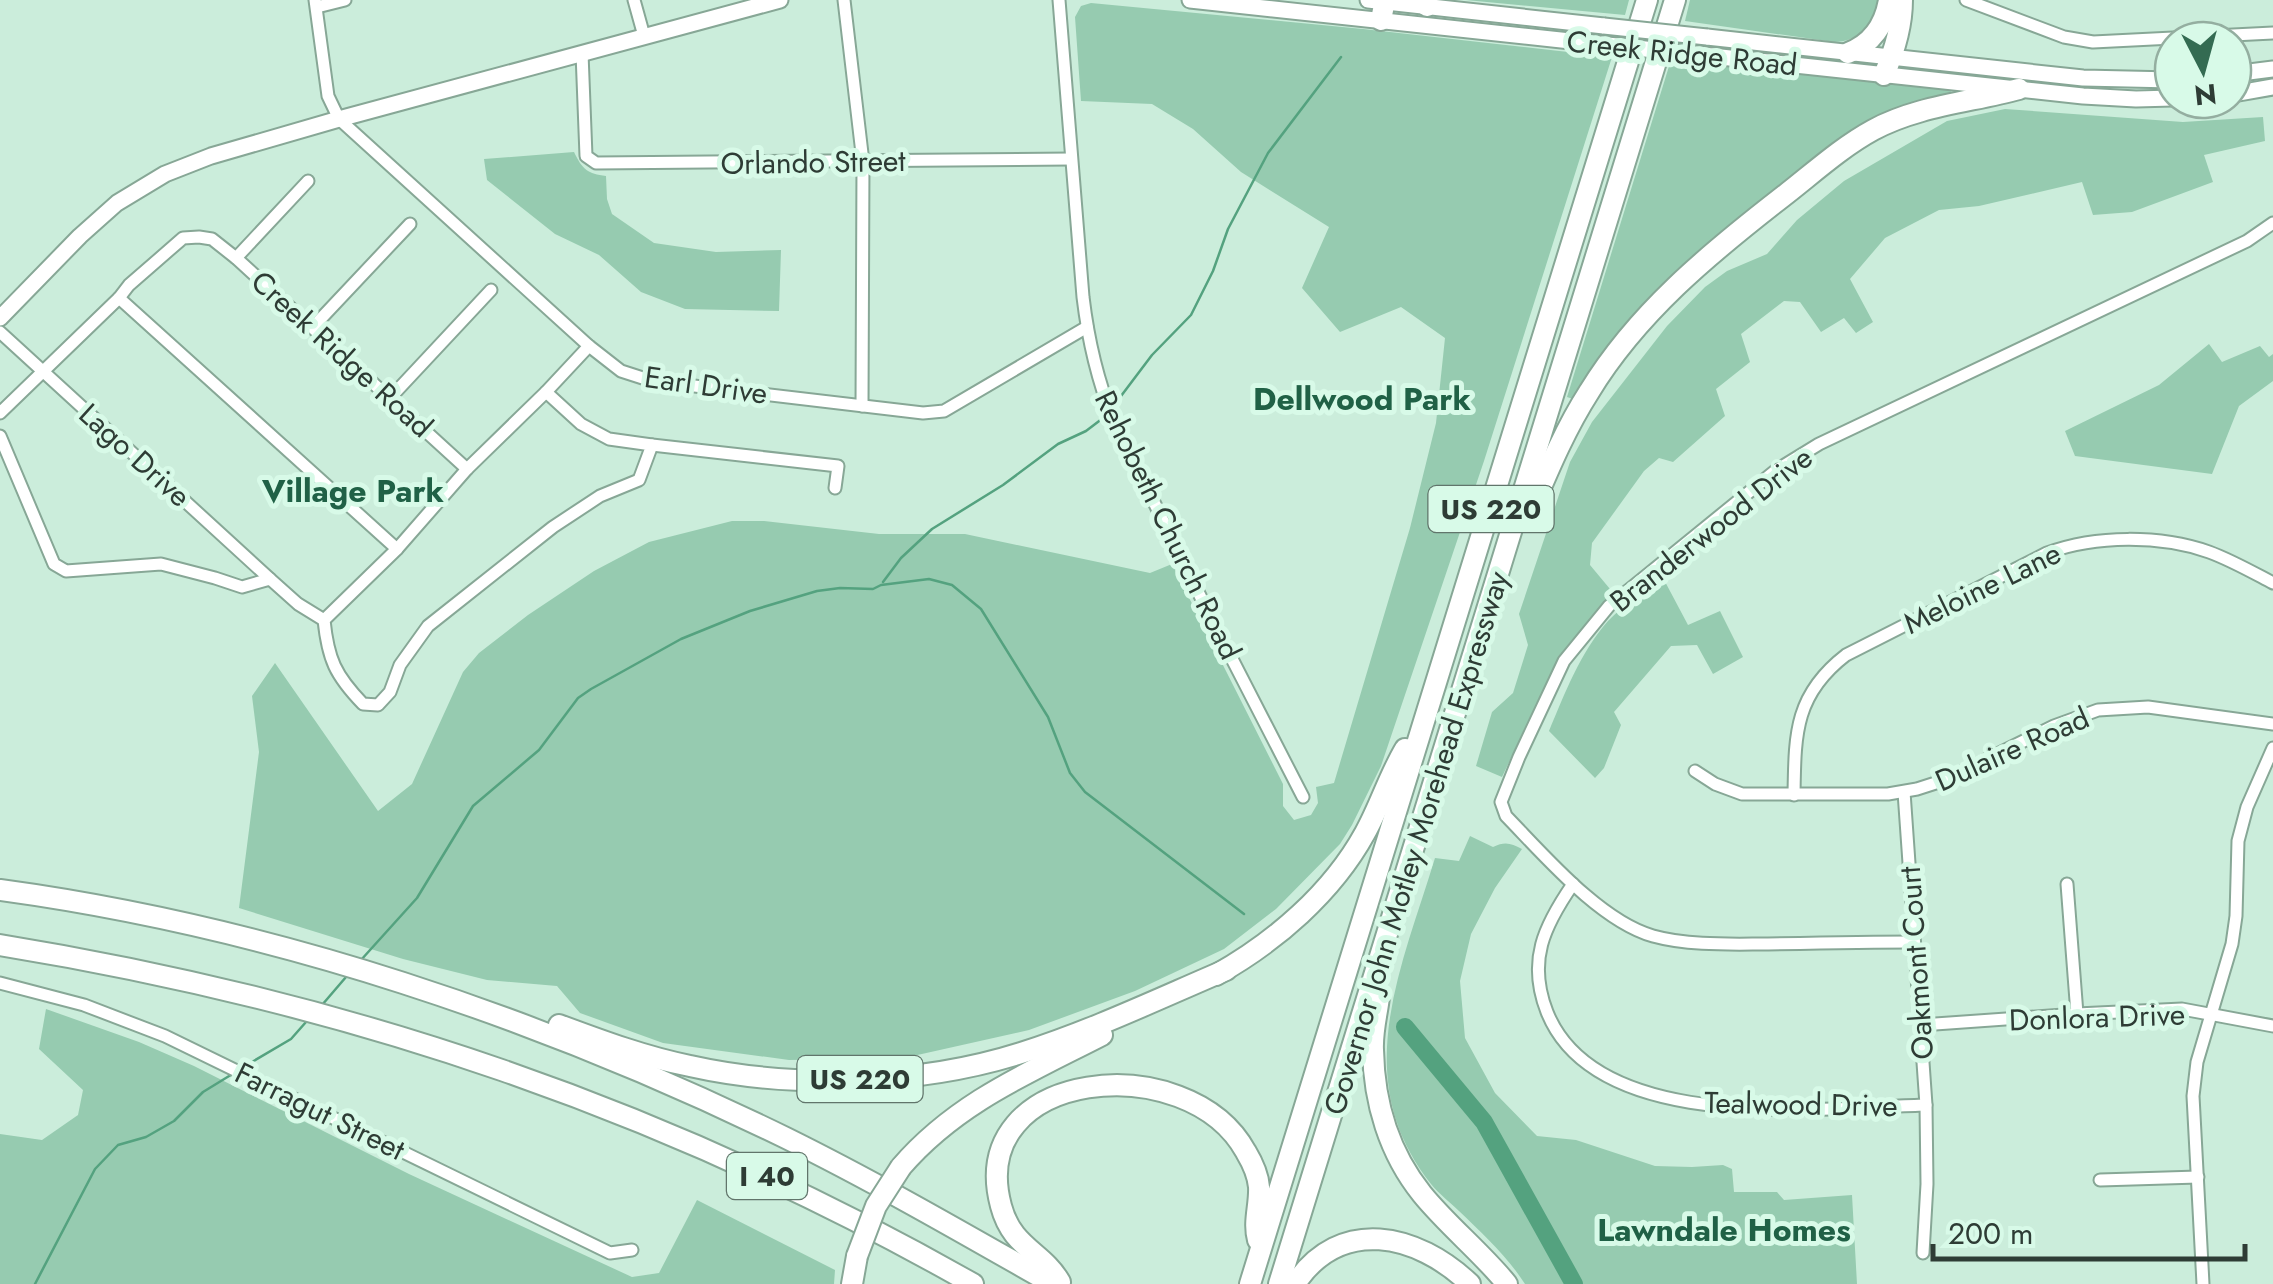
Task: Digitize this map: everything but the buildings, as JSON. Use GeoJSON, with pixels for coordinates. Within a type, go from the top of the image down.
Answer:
{"type":"FeatureCollection","features":[{"type":"Feature","properties":{"kind":"highway","name":"Governor John Motley Morehead Expressway"},"geometry":{"type":"LineString","coordinates":[[1250,1284],[1647,0]]}},
{"type":"Feature","properties":{"kind":"highway","name":"Governor John Motley Morehead Expressway"},"geometry":{"type":"LineString","coordinates":[[1279,1284],[1675,0]]}},
{"type":"Feature","properties":{"kind":"highway"},"geometry":{"type":"LineString","coordinates":[[1848,52],[1858,49],[1878,30],[1886,18],[1889,0]]}},
{"type":"Feature","properties":{"kind":"highway"},"geometry":{"type":"LineString","coordinates":[[1888,66],[1902,18],[1902,0]]}},
{"type":"Feature","properties":{"kind":"highway"},"geometry":{"type":"LineString","coordinates":[[1513,530],[1527,518],[1589,391],[1627,339],[1675,286],[1731,236],[1873,130],[1938,107],[2019,90]]}},
{"type":"Feature","properties":{"kind":"highway","name":"US 220"},"geometry":{"type":"LineString","coordinates":[[485,1012],[554,1024],[646,1056],[745,1075],[853,1080],[948,1070],[1021,1053],[1226,970],[1284,929],[1352,857],[1403,751],[1420,735]]}},
{"type":"Feature","properties":{"kind":"highway","name":"I 40"},"geometry":{"type":"LineString","coordinates":[[0,890],[176,922],[322,959],[485,1012],[657,1078],[762,1126],[1053,1284]]}},
{"type":"Feature","properties":{"kind":"highway","name":"I 40"},"geometry":{"type":"LineString","coordinates":[[0,946],[138,970],[282,1003],[505,1070],[643,1122],[760,1173],[973,1284]]}},
{"type":"Feature","properties":{"kind":"highway"},"geometry":{"type":"LineString","coordinates":[[852,1284],[857,1256],[876,1206],[900,1167],[940,1127],[980,1098],[1226,970]]}},
{"type":"Feature","properties":{"kind":"highway"},"geometry":{"type":"LineString","coordinates":[[1375,975],[1379,999],[1372,1047],[1374,1080],[1395,1151],[1422,1194],[1507,1284]]}},
{"type":"Feature","properties":{"kind":"highway"},"geometry":{"type":"LineString","coordinates":[[1061,1284],[1054,1272],[1026,1249],[1005,1218],[998,1194],[999,1161],[1009,1130],[1018,1120],[1061,1094],[1098,1086],[1139,1085],[1160,1090],[1224,1122],[1254,1168],[1259,1187],[1255,1231],[1260,1250]]}},
{"type":"Feature","properties":{"kind":"highway"},"geometry":{"type":"LineString","coordinates":[[1294,1284],[1314,1259],[1343,1242],[1386,1240],[1433,1257],[1470,1284]]}},
{"type":"Feature","properties":{"kind":"highway"},"geometry":{"type":"LineString","coordinates":[[929,1259],[934,1276],[944,1284]]}},
{"type":"Feature","properties":{"kind":"main road"},"geometry":{"type":"LineString","coordinates":[[0,318],[117,202],[165,174],[211,156],[780,0]]}},
{"type":"Feature","properties":{"kind":"main road","name":"Creek Ridge Road"},"geometry":{"type":"LineString","coordinates":[[1190,0],[1377,6],[1424,3],[1848,52],[1888,66],[2019,90],[2153,98]]}},
{"type":"Feature","properties":{"kind":"main road","name":"Creek Ridge Road"},"geometry":{"type":"LineString","coordinates":[[1377,6],[1598,44],[1702,55],[2153,80]]}},
{"type":"Feature","properties":{"kind":"street"},"geometry":{"type":"LineString","coordinates":[[339,120],[328,96],[316,3],[345,0]]}},
{"type":"Feature","properties":{"kind":"street"},"geometry":{"type":"LineString","coordinates":[[634,0],[644,36]]}},
{"type":"Feature","properties":{"kind":"street"},"geometry":{"type":"LineString","coordinates":[[844,0],[863,162],[862,406]]}},
{"type":"Feature","properties":{"kind":"street","name":"Rehobeth Church Road"},"geometry":{"type":"LineString","coordinates":[[1059,0],[1087,327],[1102,391],[1210,616],[1303,796]]}},
{"type":"Feature","properties":{"kind":"street"},"geometry":{"type":"LineString","coordinates":[[1966,0],[2064,37],[2094,42],[2273,33]]}},
{"type":"Feature","properties":{"kind":"street","name":"Orlando Street"},"geometry":{"type":"LineString","coordinates":[[582,53],[586,156],[596,163],[1072,159]]}},
{"type":"Feature","properties":{"kind":"street","name":"Earl Drive"},"geometry":{"type":"LineString","coordinates":[[339,120],[521,287],[621,372],[652,380],[862,406],[922,413],[944,411],[1087,327]]}},
{"type":"Feature","properties":{"kind":"street"},"geometry":{"type":"LineString","coordinates":[[236,258],[308,182]]}},
{"type":"Feature","properties":{"kind":"street","name":"Branderwood Drive"},"geometry":{"type":"LineString","coordinates":[[1914,942],[1713,944],[1652,936],[1626,923],[1573,884],[1506,816],[1502,802],[1564,661],[1609,606],[1775,471],[1820,444],[2247,241],[2273,223]]}},
{"type":"Feature","properties":{"kind":"street"},"geometry":{"type":"LineString","coordinates":[[313,327],[410,224]]}},
{"type":"Feature","properties":{"kind":"street","name":"Creek Ridge Road"},"geometry":{"type":"LineString","coordinates":[[0,413],[129,285],[183,238],[199,236],[212,239],[236,258],[468,469]]}},
{"type":"Feature","properties":{"kind":"street"},"geometry":{"type":"LineString","coordinates":[[392,398],[491,290]]}},
{"type":"Feature","properties":{"kind":"street"},"geometry":{"type":"LineString","coordinates":[[119,298],[397,548]]}},
{"type":"Feature","properties":{"kind":"street","name":"Lago Drive"},"geometry":{"type":"LineString","coordinates":[[0,332],[298,604],[324,620]]}},
{"type":"Feature","properties":{"kind":"street"},"geometry":{"type":"LineString","coordinates":[[589,346],[324,620],[327,652],[336,672],[362,704],[378,705],[390,692],[400,665],[428,626],[553,528],[600,496],[639,480],[652,445]]}},
{"type":"Feature","properties":{"kind":"street"},"geometry":{"type":"LineString","coordinates":[[546,392],[581,424],[609,438],[838,466],[835,488]]}},
{"type":"Feature","properties":{"kind":"street"},"geometry":{"type":"LineString","coordinates":[[0,436],[54,564],[66,572],[161,564],[242,587],[270,579]]}},
{"type":"Feature","properties":{"kind":"street","name":"Meloine Lane"},"geometry":{"type":"LineString","coordinates":[[1794,795],[1798,722],[1808,697],[1836,663],[2047,553],[2095,540],[2178,544],[2218,556],[2273,582]]}},
{"type":"Feature","properties":{"kind":"street","name":"Dulaire Road"},"geometry":{"type":"LineString","coordinates":[[1696,771],[1728,790],[1755,795],[1904,792],[1945,780],[2054,726],[2098,710],[2148,706],[2273,724]]}},
{"type":"Feature","properties":{"kind":"street"},"geometry":{"type":"LineString","coordinates":[[2203,1284],[2194,1096],[2197,1062],[2232,944],[2238,841],[2247,806],[2273,748]]}},
{"type":"Feature","properties":{"kind":"street","name":"Oakmont Court"},"geometry":{"type":"LineString","coordinates":[[1904,792],[1926,1105],[1927,1184],[1922,1253]]}},
{"type":"Feature","properties":{"kind":"street","name":"Tealwood Drive"},"geometry":{"type":"LineString","coordinates":[[1573,884],[1543,935],[1538,963],[1540,994],[1562,1038],[1580,1057],[1606,1074],[1668,1098],[1732,1109],[1926,1105]]}},
{"type":"Feature","properties":{"kind":"street"},"geometry":{"type":"LineString","coordinates":[[2067,884],[2077,1014]]}},
{"type":"Feature","properties":{"kind":"street","name":"Farragut Street"},"geometry":{"type":"LineString","coordinates":[[0,983],[84,1005],[165,1036],[610,1253],[632,1250]]}},
{"type":"Feature","properties":{"kind":"street","name":"Donlora Drive"},"geometry":{"type":"LineString","coordinates":[[1921,1025],[2182,1009],[2273,1026]]}},
{"type":"Feature","properties":{"kind":"street"},"geometry":{"type":"LineString","coordinates":[[2100,1180],[2198,1177]]}},
{"type":"Feature","properties":{"kind":"green space"},"geometry":{"type":"Polygon","coordinates":[[[1466,0],[1629,0],[1625,15],[1466,0]]]}},
{"type":"Feature","properties":{"kind":"green space"},"geometry":{"type":"Polygon","coordinates":[[[1690,0],[1882,0],[1876,17],[1865,30],[1851,39],[1834,42],[1685,21],[1690,0]]]}},
{"type":"Feature","properties":{"kind":"green space"},"geometry":{"type":"Polygon","coordinates":[[[1091,3],[1612,57],[1484,461],[1381,766],[1340,844],[1276,909],[1224,949],[1135,991],[1029,1030],[904,1058],[789,1060],[663,1043],[580,1013],[557,986],[487,980],[403,959],[239,908],[259,752],[252,696],[275,663],[378,811],[412,784],[463,672],[479,653],[594,571],[649,542],[732,521],[879,534],[965,534],[1150,573],[1172,564],[1283,784],[1283,806],[1294,820],[1311,815],[1318,803],[1316,787],[1334,783],[1410,528],[1436,423],[1445,338],[1401,307],[1340,332],[1302,288],[1329,227],[1241,172],[1193,129],[1152,104],[1081,101],[1075,17],[1081,6],[1091,3]]]}},
{"type":"Feature","properties":{"kind":"green space"},"geometry":{"type":"Polygon","coordinates":[[[1670,63],[1951,90],[1950,96],[1922,102],[1701,255],[1576,400],[1567,397],[1670,63]]]}},
{"type":"Feature","properties":{"kind":"green space"},"geometry":{"type":"Polygon","coordinates":[[[2005,109],[2183,122],[2263,117],[2265,141],[2204,155],[2213,182],[2132,212],[2093,215],[2082,182],[1979,206],[1939,210],[1885,238],[1850,279],[1873,322],[1856,333],[1844,318],[1821,332],[1800,302],[1784,301],[1741,334],[1750,362],[1716,389],[1725,416],[1673,462],[1659,458],[1644,471],[1592,543],[1590,565],[1615,595],[1591,617],[1552,671],[1502,777],[1476,766],[1492,712],[1513,693],[1528,645],[1519,614],[1570,462],[1592,422],[1667,326],[1705,287],[1727,271],[1767,254],[1797,220],[1844,181],[1947,121],[2005,109]]]}},
{"type":"Feature","properties":{"kind":"green space"},"geometry":{"type":"Polygon","coordinates":[[[574,152],[586,170],[606,176],[612,214],[654,243],[716,252],[781,250],[779,311],[685,309],[641,292],[599,255],[555,234],[487,180],[484,159],[574,152]]]}},
{"type":"Feature","properties":{"kind":"green space"},"geometry":{"type":"Polygon","coordinates":[[[2209,344],[2222,362],[2260,346],[2269,357],[2273,354],[2273,381],[2239,406],[2212,474],[2075,456],[2065,431],[2159,385],[2209,344]]]}},
{"type":"Feature","properties":{"kind":"green space"},"geometry":{"type":"Polygon","coordinates":[[[1662,576],[1688,625],[1720,611],[1743,657],[1713,674],[1697,645],[1671,646],[1614,712],[1621,725],[1604,768],[1595,778],[1549,731],[1574,674],[1598,633],[1662,576]]]}},
{"type":"Feature","properties":{"kind":"green space"},"geometry":{"type":"Polygon","coordinates":[[[1470,836],[1493,847],[1508,844],[1522,849],[1495,888],[1471,934],[1460,981],[1465,1038],[1495,1093],[1537,1136],[1576,1140],[1655,1166],[1723,1165],[1732,1169],[1734,1192],[1777,1192],[1784,1200],[1852,1195],[1857,1284],[1525,1284],[1494,1246],[1434,1188],[1406,1144],[1392,1105],[1387,1064],[1389,1024],[1408,941],[1435,858],[1459,861],[1470,836]]]}},
{"type":"Feature","properties":{"kind":"green space"},"geometry":{"type":"Polygon","coordinates":[[[46,1009],[194,1066],[409,1174],[632,1277],[659,1273],[697,1200],[835,1270],[834,1284],[0,1284],[0,1134],[42,1140],[78,1115],[83,1090],[39,1049],[46,1009]]]}},
{"type":"Feature","properties":{"kind":"waterway"},"geometry":{"type":"LineString","coordinates":[[1115,404],[1152,355],[1191,315],[1228,229],[1268,153],[1341,57]]}},
{"type":"Feature","properties":{"kind":"waterway"},"geometry":{"type":"LineString","coordinates":[[883,582],[901,558],[932,529],[1107,415]]}},
{"type":"Feature","properties":{"kind":"waterway"},"geometry":{"type":"LineString","coordinates":[[361,960],[417,898],[473,806],[539,750],[578,698],[591,689],[681,639],[750,611],[817,591],[873,589],[929,579],[952,585],[981,609],[1048,717],[1070,773],[1085,792],[1244,914]]}},
{"type":"Feature","properties":{"kind":"waterway"},"geometry":{"type":"LineString","coordinates":[[322,1005],[346,977]]}},
{"type":"Feature","properties":{"kind":"waterway"},"geometry":{"type":"LineString","coordinates":[[240,1069],[291,1039],[306,1022]]}},
{"type":"Feature","properties":{"kind":"waterway"},"geometry":{"type":"LineString","coordinates":[[1405,1027],[1484,1122],[1574,1284]]}},
{"type":"Feature","properties":{"kind":"waterway"},"geometry":{"type":"LineString","coordinates":[[35,1284],[95,1169],[118,1145],[146,1137],[174,1121],[203,1092],[234,1073]]}},
{"type":"Feature","properties":{"kind":"district","name":"Dellwood Park"},"geometry":{"type":"Point","coordinates":[1362,399]}},
{"type":"Feature","properties":{"kind":"district","name":"Village Park"},"geometry":{"type":"Point","coordinates":[353,491]}},
{"type":"Feature","properties":{"kind":"district","name":"Lawndale Homes"},"geometry":{"type":"Point","coordinates":[1724,1230]}}]}
